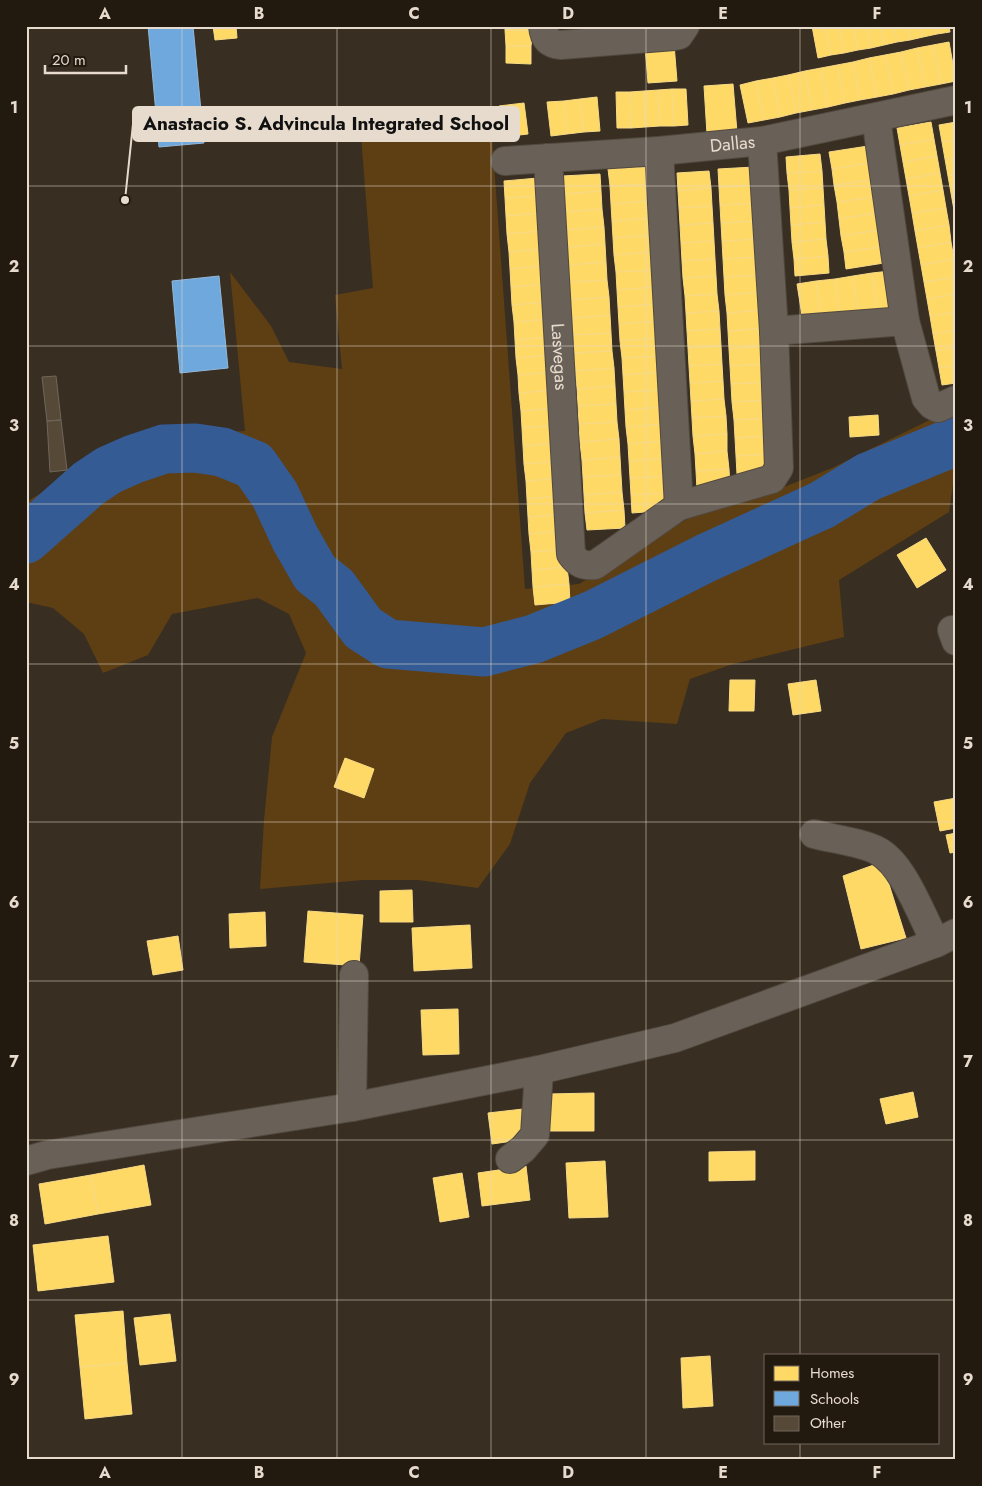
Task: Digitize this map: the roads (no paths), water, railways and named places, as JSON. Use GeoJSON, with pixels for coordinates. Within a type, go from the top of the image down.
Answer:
{"type":"FeatureCollection","features":[{"type":"Feature","properties":{"kind":"street"},"geometry":{"type":"LineString","coordinates":[[543,26],[544,35],[548,41],[561,46],[674,36],[679,35],[685,26]]}},
{"type":"Feature","properties":{"kind":"street","name":"Dallas"},"geometry":{"type":"LineString","coordinates":[[505,161],[659,152],[762,141],[956,100]]}},
{"type":"Feature","properties":{"kind":"street"},"geometry":{"type":"LineString","coordinates":[[876,118],[905,321],[928,403],[938,408],[956,400]]}},
{"type":"Feature","properties":{"kind":"street"},"geometry":{"type":"LineString","coordinates":[[659,152],[679,506],[772,479],[779,468],[774,331],[762,141]]}},
{"type":"Feature","properties":{"kind":"street","name":"Lasvegas"},"geometry":{"type":"LineString","coordinates":[[548,158],[572,554],[576,562],[585,566],[595,565],[679,506]]}},
{"type":"Feature","properties":{"kind":"street"},"geometry":{"type":"LineString","coordinates":[[774,331],[905,321]]}},
{"type":"Feature","properties":{"kind":"street"},"geometry":{"type":"LineString","coordinates":[[26,1161],[57,1153],[352,1107],[539,1070],[675,1038],[946,938],[889,859],[877,850],[814,834]]}},
{"type":"Feature","properties":{"kind":"street"},"geometry":{"type":"LineString","coordinates":[[352,1107],[354,975]]}},
{"type":"Feature","properties":{"kind":"street"},"geometry":{"type":"LineString","coordinates":[[510,1159],[524,1149],[535,1135],[539,1070]]}},
{"type":"Feature","properties":{"kind":"waterway"},"geometry":{"type":"LineString","coordinates":[[26,539],[88,484],[109,470],[164,449],[195,448],[222,452],[254,465],[275,495],[295,538],[315,573],[334,588],[363,628],[388,644],[484,652],[534,639],[593,615],[706,558],[822,505],[868,477],[956,441]]}},
{"type":"Feature","properties":{"kind":"place","name":"Anastacio S. Advincula Integrated School"},"geometry":{"type":"Point","coordinates":[125,200]}}]}
